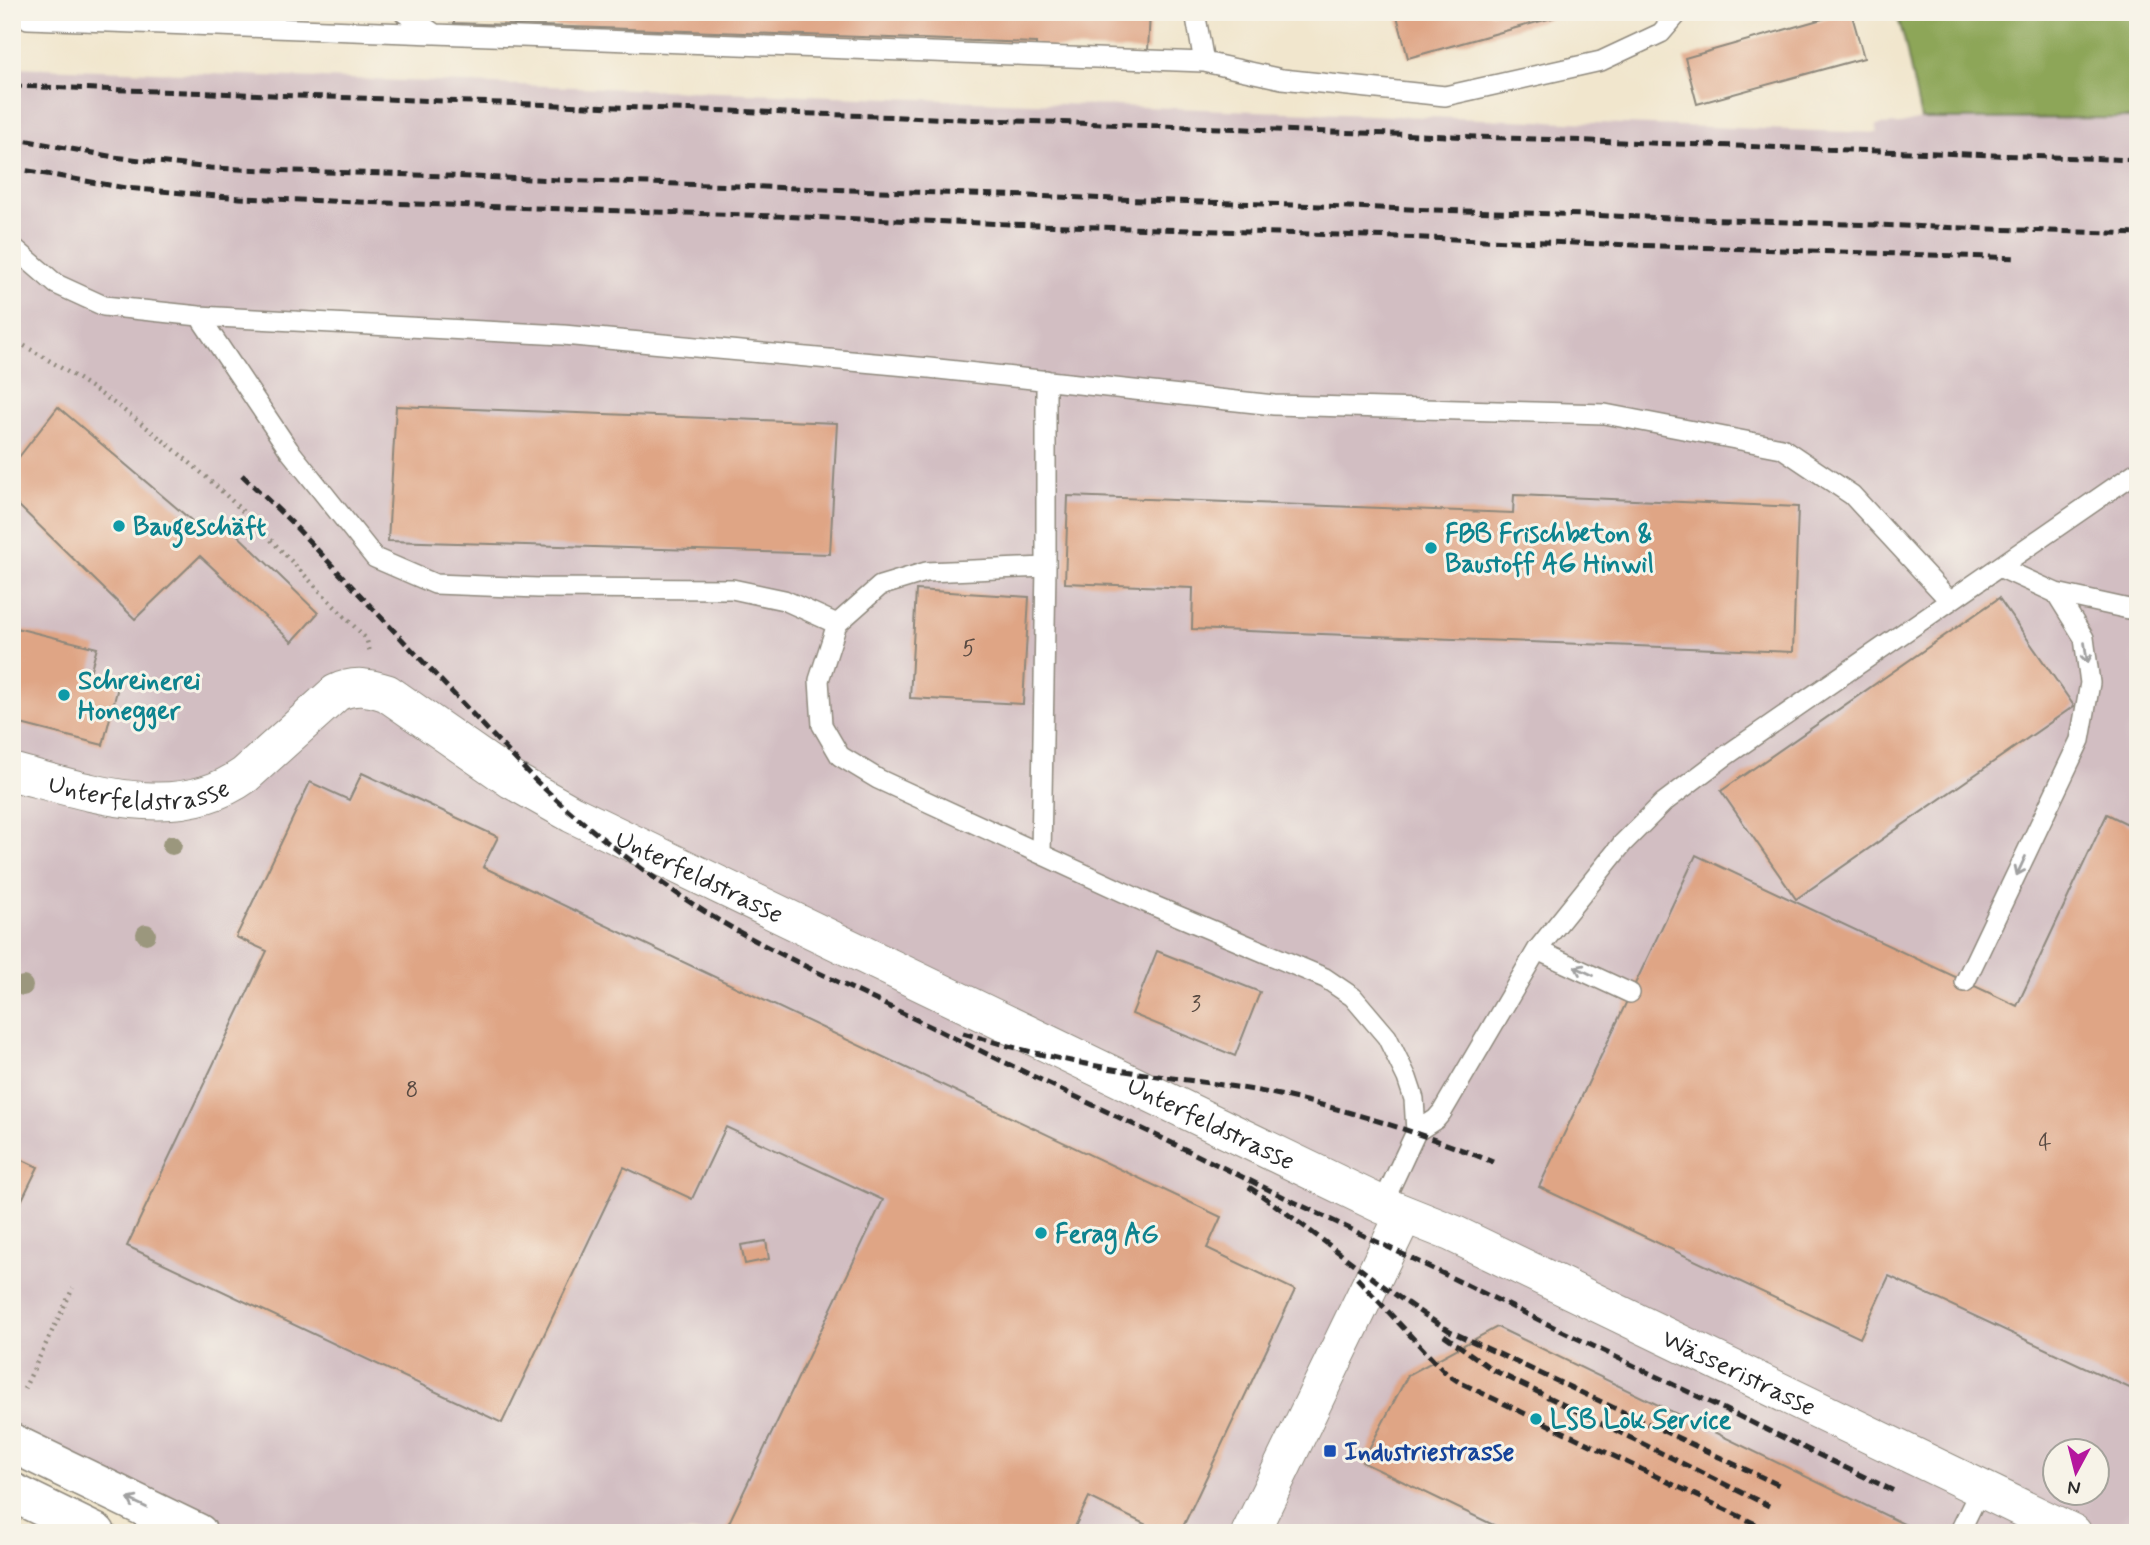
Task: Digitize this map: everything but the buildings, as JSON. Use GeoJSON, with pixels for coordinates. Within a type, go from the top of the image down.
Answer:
{"type":"FeatureCollection","features":[{"type":"Feature","properties":{"kind":"main road"},"geometry":{"type":"LineString","coordinates":[[12,1443],[198,1533]]}},
{"type":"Feature","properties":{"kind":"main road"},"geometry":{"type":"LineString","coordinates":[[12,1492],[96,1533]]}},
{"type":"Feature","properties":{"kind":"street","name":"Unterfeldstrasse"},"geometry":{"type":"LineString","coordinates":[[12,772],[127,799],[161,801],[201,795],[245,775],[336,693],[353,687],[371,688],[393,697],[483,761],[572,814],[1393,1210]]}},
{"type":"Feature","properties":{"kind":"street","name":"Wässeristrasse"},"geometry":{"type":"LineString","coordinates":[[1393,1210],[1452,1233],[2073,1533]]}},
{"type":"Feature","properties":{"kind":"street"},"geometry":{"type":"LineString","coordinates":[[1251,1533],[1387,1245],[1393,1210]]}},
{"type":"Feature","properties":{"kind":"lane"},"geometry":{"type":"LineString","coordinates":[[23,12],[28,19],[1204,62],[1282,79],[1445,96],[1601,61],[1661,33],[1679,12]]}},
{"type":"Feature","properties":{"kind":"lane"},"geometry":{"type":"LineString","coordinates":[[403,12],[435,34]]}},
{"type":"Feature","properties":{"kind":"lane"},"geometry":{"type":"LineString","coordinates":[[1195,12],[1204,62]]}},
{"type":"Feature","properties":{"kind":"lane"},"geometry":{"type":"LineString","coordinates":[[12,246],[56,284],[104,306],[200,316],[563,335],[929,368],[1273,405],[1605,414],[1782,448],[1852,495],[1950,601]]}},
{"type":"Feature","properties":{"kind":"lane"},"geometry":{"type":"LineString","coordinates":[[200,316],[289,450],[375,558],[435,584],[538,588],[732,589],[784,600],[836,624]]}},
{"type":"Feature","properties":{"kind":"lane"},"geometry":{"type":"LineString","coordinates":[[1041,855],[1046,380]]}},
{"type":"Feature","properties":{"kind":"lane"},"geometry":{"type":"LineString","coordinates":[[1416,1132],[1442,1112],[1537,950],[1623,843],[1663,803],[1724,757],[2138,471]]}},
{"type":"Feature","properties":{"kind":"lane"},"geometry":{"type":"LineString","coordinates":[[1045,567],[926,572],[880,586],[836,624],[819,680],[821,725],[840,756],[878,779],[1145,902],[1325,978],[1353,997],[1387,1037],[1399,1058],[1414,1099],[1416,1132],[1393,1210]]}},
{"type":"Feature","properties":{"kind":"lane"},"geometry":{"type":"LineString","coordinates":[[1999,567],[2056,593],[2138,611]]}},
{"type":"Feature","properties":{"kind":"lane"},"geometry":{"type":"LineString","coordinates":[[1965,982],[2080,740],[2090,683],[2084,638],[2056,593]]}},
{"type":"Feature","properties":{"kind":"lane"},"geometry":{"type":"LineString","coordinates":[[1537,950],[1630,993]]}},
{"type":"Feature","properties":{"kind":"lane"},"geometry":{"type":"LineString","coordinates":[[1959,1533],[1981,1488]]}},
{"type":"Feature","properties":{"kind":"path"},"geometry":{"type":"LineString","coordinates":[[12,339],[73,375],[148,428],[197,468],[247,516],[363,635],[370,655],[371,688]]}},
{"type":"Feature","properties":{"kind":"path"},"geometry":{"type":"LineString","coordinates":[[24,1389],[73,1288]]}},
{"type":"Feature","properties":{"kind":"shaded area"},"geometry":{"type":"Polygon","coordinates":[[[12,67],[1877,133],[1876,125],[1901,124],[1921,119],[2138,118],[2138,1533],[198,1533],[12,1443],[12,67]]]}},
{"type":"Feature","properties":{"kind":"green space"},"geometry":{"type":"Polygon","coordinates":[[[1896,12],[2138,12],[2138,118],[1921,119],[1896,12]]]}},
{"type":"Feature","properties":{"kind":"railway"},"geometry":{"type":"LineString","coordinates":[[12,86],[2138,160]]}},
{"type":"Feature","properties":{"kind":"railway"},"geometry":{"type":"LineString","coordinates":[[12,138],[114,157],[210,168],[2138,234]]}},
{"type":"Feature","properties":{"kind":"railway"},"geometry":{"type":"LineString","coordinates":[[12,168],[126,188],[240,198],[2018,258]]}},
{"type":"Feature","properties":{"kind":"railway"},"geometry":{"type":"LineString","coordinates":[[242,475],[291,522],[535,780],[621,853],[713,917],[813,970],[1896,1492]]}},
{"type":"Feature","properties":{"kind":"railway"},"geometry":{"type":"LineString","coordinates":[[963,1033],[1080,1063],[1299,1099],[1439,1141],[1493,1162]]}},
{"type":"Feature","properties":{"kind":"railway"},"geometry":{"type":"LineString","coordinates":[[1249,1187],[1398,1297],[1450,1331],[1781,1486]]}},
{"type":"Feature","properties":{"kind":"railway"},"geometry":{"type":"LineString","coordinates":[[1357,1278],[1434,1361],[1459,1382],[1760,1526]]}},
{"type":"Feature","properties":{"kind":"railway"},"geometry":{"type":"LineString","coordinates":[[1444,1335],[1493,1370],[1769,1506]]}},
{"type":"Feature","properties":{"kind":"place","name":"Baugeschäft"},"geometry":{"type":"Point","coordinates":[119,526]}},
{"type":"Feature","properties":{"kind":"place","name":"FBB Frischbeton & Baustoff AG Hinwil"},"geometry":{"type":"Point","coordinates":[1431,548]}},
{"type":"Feature","properties":{"kind":"place","name":"Schreinerei Honegger"},"geometry":{"type":"Point","coordinates":[64,695]}},
{"type":"Feature","properties":{"kind":"place","name":"Ferag AG"},"geometry":{"type":"Point","coordinates":[1041,1233]}},
{"type":"Feature","properties":{"kind":"place","name":"LSB Lok Service"},"geometry":{"type":"Point","coordinates":[1536,1419]}},
{"type":"Feature","properties":{"kind":"place","name":"Industriestrasse"},"geometry":{"type":"Point","coordinates":[1330,1451]}}]}
